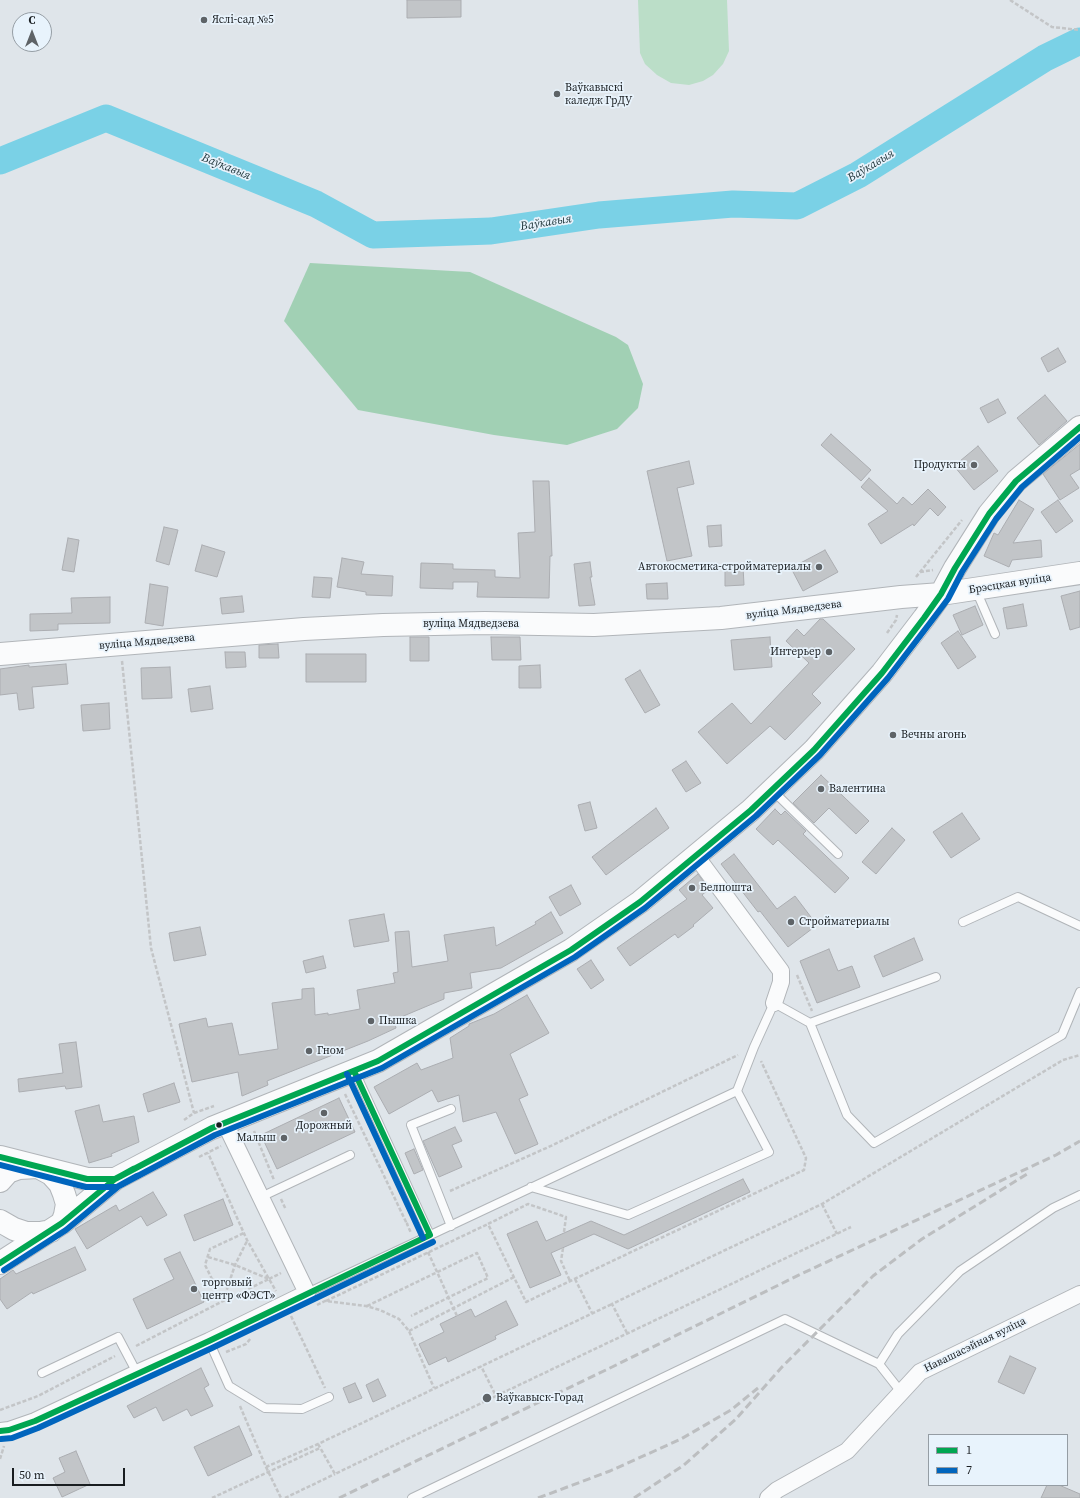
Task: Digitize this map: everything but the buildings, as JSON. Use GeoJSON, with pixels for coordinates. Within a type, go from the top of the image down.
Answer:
{"type":"FeatureCollection","features":[{"type":"Feature","properties":{"kind":"street"},"geometry":{"type":"LineString","coordinates":[[0,1234],[2,1262],[56,1227],[115,1179],[212,1128],[357,1078],[378,1061],[572,950],[640,902],[772,790],[814,750],[882,672],[941,594],[955,568],[989,514],[1016,481],[1080,427]]}},
{"type":"Feature","properties":{"kind":"street","name":"Брэсцкая вуліца"},"geometry":{"type":"LineString","coordinates":[[941,594],[976,590],[1080,573]]}},
{"type":"Feature","properties":{"kind":"street","name":"вуліца Мядведзева"},"geometry":{"type":"LineString","coordinates":[[0,654],[304,629],[383,625],[484,623],[594,624],[721,618],[901,597],[941,594]]}},
{"type":"Feature","properties":{"kind":"street"},"geometry":{"type":"LineString","coordinates":[[696,856],[781,971],[781,982],[774,1003]]}},
{"type":"Feature","properties":{"kind":"street"},"geometry":{"type":"LineString","coordinates":[[0,1431],[9,1430],[35,1421],[209,1340],[309,1300],[225,1123]]}},
{"type":"Feature","properties":{"kind":"street"},"geometry":{"type":"LineString","coordinates":[[0,1157],[87,1179],[115,1179]]}},
{"type":"Feature","properties":{"kind":"street"},"geometry":{"type":"LineString","coordinates":[[0,1181],[8,1172],[19,1168],[38,1167],[56,1178],[67,1204],[65,1215],[56,1227],[40,1233],[26,1233],[14,1229],[0,1221]]}},
{"type":"Feature","properties":{"kind":"street","name":"Навашасэйная вуліца"},"geometry":{"type":"LineString","coordinates":[[768,1498],[777,1490],[848,1451],[920,1372],[1080,1294]]}},
{"type":"Feature","properties":{"kind":"lane"},"geometry":{"type":"LineString","coordinates":[[976,590],[995,634]]}},
{"type":"Feature","properties":{"kind":"lane"},"geometry":{"type":"LineString","coordinates":[[772,790],[838,854]]}},
{"type":"Feature","properties":{"kind":"lane"},"geometry":{"type":"LineString","coordinates":[[963,922],[1018,897],[1080,926]]}},
{"type":"Feature","properties":{"kind":"lane"},"geometry":{"type":"LineString","coordinates":[[810,1023],[936,978]]}},
{"type":"Feature","properties":{"kind":"lane"},"geometry":{"type":"LineString","coordinates":[[309,1300],[430,1235],[531,1186],[737,1091],[754,1047],[774,1003],[810,1023],[847,1115],[874,1143],[1062,1035],[1080,992]]}},
{"type":"Feature","properties":{"kind":"lane"},"geometry":{"type":"LineString","coordinates":[[357,1078],[430,1235]]}},
{"type":"Feature","properties":{"kind":"lane"},"geometry":{"type":"LineString","coordinates":[[531,1186],[628,1215],[769,1152],[737,1091]]}},
{"type":"Feature","properties":{"kind":"lane"},"geometry":{"type":"LineString","coordinates":[[451,1108],[411,1125],[451,1226]]}},
{"type":"Feature","properties":{"kind":"lane"},"geometry":{"type":"LineString","coordinates":[[260,1197],[350,1155]]}},
{"type":"Feature","properties":{"kind":"lane"},"geometry":{"type":"LineString","coordinates":[[879,1364],[898,1334],[960,1271],[1053,1208],[1080,1195]]}},
{"type":"Feature","properties":{"kind":"lane"},"geometry":{"type":"LineString","coordinates":[[412,1498],[785,1319],[879,1364],[901,1392]]}},
{"type":"Feature","properties":{"kind":"lane"},"geometry":{"type":"LineString","coordinates":[[42,1373],[118,1337],[137,1373]]}},
{"type":"Feature","properties":{"kind":"lane"},"geometry":{"type":"LineString","coordinates":[[209,1340],[229,1386],[265,1408],[302,1409],[329,1397]]}},
{"type":"Feature","properties":{"kind":"path"},"geometry":{"type":"LineString","coordinates":[[1010,0],[1052,27],[1080,30]]}},
{"type":"Feature","properties":{"kind":"path"},"geometry":{"type":"LineString","coordinates":[[884,638],[896,620]]}},
{"type":"Feature","properties":{"kind":"path"},"geometry":{"type":"LineString","coordinates":[[122,659],[151,948],[194,1113]]}},
{"type":"Feature","properties":{"kind":"path"},"geometry":{"type":"LineString","coordinates":[[439,1196],[553,1145],[754,1047]]}},
{"type":"Feature","properties":{"kind":"path"},"geometry":{"type":"LineString","coordinates":[[266,1467],[318,1444],[822,1204],[1063,1060],[1080,1055]]}},
{"type":"Feature","properties":{"kind":"path"},"geometry":{"type":"LineString","coordinates":[[357,1078],[345,1093],[407,1224]]}},
{"type":"Feature","properties":{"kind":"path"},"geometry":{"type":"LineString","coordinates":[[183,1121],[194,1113]]}},
{"type":"Feature","properties":{"kind":"path"},"geometry":{"type":"LineString","coordinates":[[194,1113],[225,1123],[208,1153],[194,1159]]}},
{"type":"Feature","properties":{"kind":"path"},"geometry":{"type":"LineString","coordinates":[[208,1153],[247,1240],[269,1279]]}},
{"type":"Feature","properties":{"kind":"path"},"geometry":{"type":"LineString","coordinates":[[822,1204],[837,1234]]}},
{"type":"Feature","properties":{"kind":"path"},"geometry":{"type":"LineString","coordinates":[[285,1498],[851,1227]]}},
{"type":"Feature","properties":{"kind":"path"},"geometry":{"type":"LineString","coordinates":[[441,1230],[447,1243]]}},
{"type":"Feature","properties":{"kind":"path"},"geometry":{"type":"LineString","coordinates":[[223,1301],[205,1264],[210,1249],[244,1233]]}},
{"type":"Feature","properties":{"kind":"path"},"geometry":{"type":"LineString","coordinates":[[223,1301],[235,1265],[247,1240]]}},
{"type":"Feature","properties":{"kind":"path"},"geometry":{"type":"LineString","coordinates":[[562,1248],[561,1261],[570,1281]]}},
{"type":"Feature","properties":{"kind":"path"},"geometry":{"type":"LineString","coordinates":[[428,1252],[457,1316]]}},
{"type":"Feature","properties":{"kind":"path"},"geometry":{"type":"LineString","coordinates":[[366,1306],[477,1253],[488,1278],[411,1316]]}},
{"type":"Feature","properties":{"kind":"path"},"geometry":{"type":"LineString","coordinates":[[208,1257],[235,1265],[269,1279]]}},
{"type":"Feature","properties":{"kind":"path"},"geometry":{"type":"LineString","coordinates":[[409,1331],[514,1277]]}},
{"type":"Feature","properties":{"kind":"path"},"geometry":{"type":"LineString","coordinates":[[0,1410],[38,1396],[269,1279]]}},
{"type":"Feature","properties":{"kind":"path"},"geometry":{"type":"LineString","coordinates":[[574,1279],[592,1313]]}},
{"type":"Feature","properties":{"kind":"path"},"geometry":{"type":"LineString","coordinates":[[309,1300],[366,1306],[380,1310],[399,1319],[409,1331],[434,1388]]}},
{"type":"Feature","properties":{"kind":"path"},"geometry":{"type":"LineString","coordinates":[[612,1304],[628,1333]]}},
{"type":"Feature","properties":{"kind":"path"},"geometry":{"type":"LineString","coordinates":[[285,1319],[298,1313]]}},
{"type":"Feature","properties":{"kind":"path"},"geometry":{"type":"LineString","coordinates":[[291,1316],[329,1397]]}},
{"type":"Feature","properties":{"kind":"path"},"geometry":{"type":"LineString","coordinates":[[221,1353],[246,1344],[254,1333]]}},
{"type":"Feature","properties":{"kind":"path"},"geometry":{"type":"LineString","coordinates":[[481,1366],[496,1396]]}},
{"type":"Feature","properties":{"kind":"path"},"geometry":{"type":"LineString","coordinates":[[236,1391],[240,1406],[281,1498]]}},
{"type":"Feature","properties":{"kind":"path"},"geometry":{"type":"LineString","coordinates":[[318,1444],[335,1474]]}},
{"type":"Feature","properties":{"kind":"path"},"geometry":{"type":"LineString","coordinates":[[212,1498],[320,1448]]}},
{"type":"Feature","properties":{"kind":"green space"},"geometry":{"type":"Polygon","coordinates":[[[638,0],[727,0],[729,51],[723,64],[713,75],[703,81],[689,85],[671,83],[657,75],[645,64],[640,53],[638,0]]]}},
{"type":"Feature","properties":{"kind":"green space"},"geometry":{"type":"Polygon","coordinates":[[[310,263],[470,272],[616,337],[628,345],[643,384],[638,408],[617,429],[567,445],[494,435],[358,410],[284,321],[310,263]]]}},
{"type":"Feature","properties":{"kind":"waterway","name":"Ваўкавыя"},"geometry":{"type":"LineString","coordinates":[[0,161],[106,118],[316,204],[373,235],[491,231],[599,215],[733,204],[797,206],[858,175],[1045,58],[1080,41]]}},
{"type":"Feature","properties":{"kind":"railway"},"geometry":{"type":"LineString","coordinates":[[339,1498],[608,1369],[801,1274],[1056,1155],[1080,1141]]}},
{"type":"Feature","properties":{"kind":"railway"},"geometry":{"type":"LineString","coordinates":[[634,1498],[684,1465],[736,1419],[782,1367],[873,1276],[922,1239],[1027,1174]]}},
{"type":"Feature","properties":{"kind":"railway"},"geometry":{"type":"LineString","coordinates":[[538,1498],[610,1471],[681,1439],[731,1410],[758,1388]]}},
{"type":"Feature","properties":{"kind":"transit line","name":"1"},"geometry":{"type":"LineString","coordinates":[[0,1263],[62,1223],[115,1179],[212,1128],[378,1061],[571,950],[640,902],[751,810],[814,750],[882,673],[924,618],[941,594],[955,568],[989,514],[1016,481],[1080,427]]}},
{"type":"Feature","properties":{"kind":"transit line","name":"7"},"geometry":{"type":"LineString","coordinates":[[4,1270],[66,1230],[119,1186],[215,1135],[382,1068],[575,957],[645,908],[756,816],[820,755],[888,678],[930,623],[948,599],[962,572],[996,519],[1022,487],[1080,437]]}},
{"type":"Feature","properties":{"kind":"transit line","name":"1"},"geometry":{"type":"LineString","coordinates":[[354,1071],[430,1235]]}},
{"type":"Feature","properties":{"kind":"transit line","name":"7"},"geometry":{"type":"LineString","coordinates":[[347,1074],[423,1238]]}},
{"type":"Feature","properties":{"kind":"transit line","name":"1"},"geometry":{"type":"LineString","coordinates":[[0,1157],[87,1179],[115,1179],[133,1169]]}},
{"type":"Feature","properties":{"kind":"transit line","name":"7"},"geometry":{"type":"LineString","coordinates":[[0,1165],[86,1187],[117,1187],[137,1176]]}},
{"type":"Feature","properties":{"kind":"transit line","name":"1"},"geometry":{"type":"LineString","coordinates":[[0,1431],[9,1430],[35,1421],[209,1341],[430,1235]]}},
{"type":"Feature","properties":{"kind":"transit line","name":"7"},"geometry":{"type":"LineString","coordinates":[[1,1439],[12,1438],[38,1428],[212,1348],[433,1242]]}},
{"type":"Feature","properties":{"kind":"place","name":"Яслі-сад №5"},"geometry":{"type":"Point","coordinates":[204,20]}},
{"type":"Feature","properties":{"kind":"place","name":"Ваўкавыскі каледж ГрДУ"},"geometry":{"type":"Point","coordinates":[557,94]}},
{"type":"Feature","properties":{"kind":"place","name":"Продукты"},"geometry":{"type":"Point","coordinates":[974,465]}},
{"type":"Feature","properties":{"kind":"place","name":"Автокосметика-стройматериалы"},"geometry":{"type":"Point","coordinates":[819,567]}},
{"type":"Feature","properties":{"kind":"place","name":"Интерьер"},"geometry":{"type":"Point","coordinates":[829,652]}},
{"type":"Feature","properties":{"kind":"place","name":"Вечны агонь"},"geometry":{"type":"Point","coordinates":[893,735]}},
{"type":"Feature","properties":{"kind":"place","name":"Валентина"},"geometry":{"type":"Point","coordinates":[821,789]}},
{"type":"Feature","properties":{"kind":"place","name":"Белпошта"},"geometry":{"type":"Point","coordinates":[692,888]}},
{"type":"Feature","properties":{"kind":"place","name":"Стройматериалы"},"geometry":{"type":"Point","coordinates":[791,922]}},
{"type":"Feature","properties":{"kind":"place","name":"Пышка"},"geometry":{"type":"Point","coordinates":[371,1021]}},
{"type":"Feature","properties":{"kind":"place","name":"Гном"},"geometry":{"type":"Point","coordinates":[309,1051]}},
{"type":"Feature","properties":{"kind":"place","name":"Дорожный"},"geometry":{"type":"Point","coordinates":[324,1113]}},
{"type":"Feature","properties":{"kind":"place","name":"Малыш"},"geometry":{"type":"Point","coordinates":[284,1138]}},
{"type":"Feature","properties":{"kind":"place","name":"торговый центр «ФЭСТ»"},"geometry":{"type":"Point","coordinates":[194,1289]}},
{"type":"Feature","properties":{"kind":"place","name":"Ваўкавыск-Горад"},"geometry":{"type":"Point","coordinates":[487,1398]}}]}
